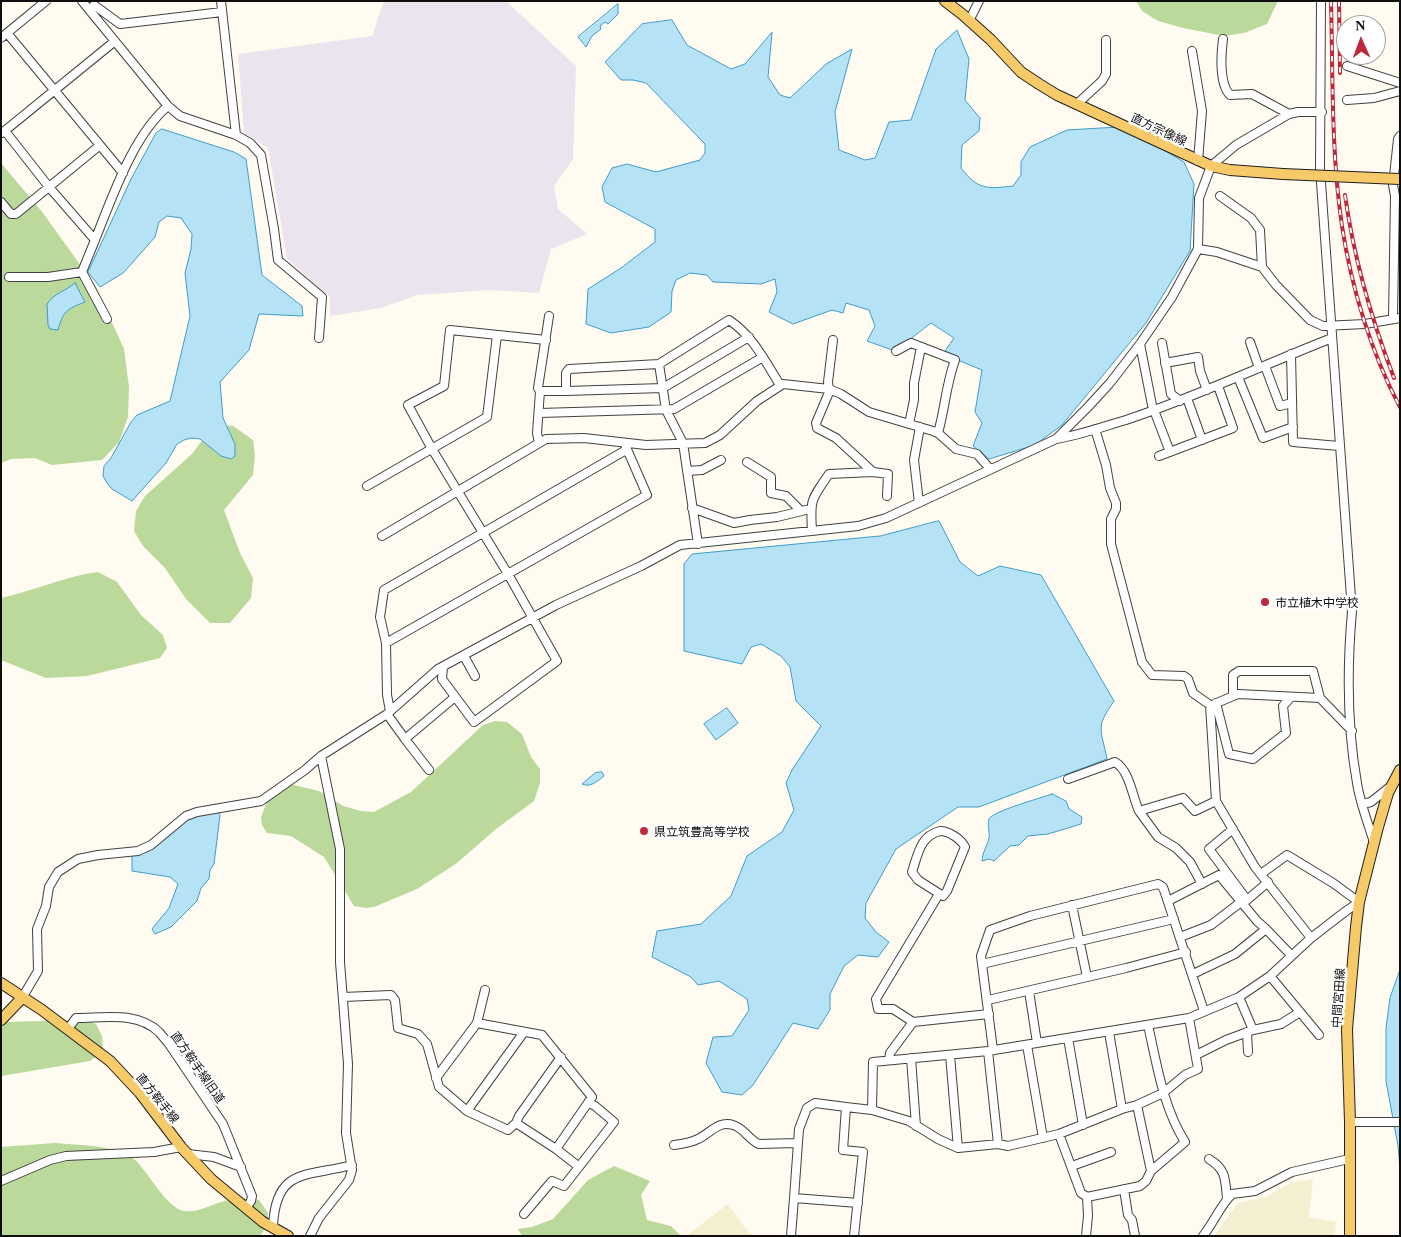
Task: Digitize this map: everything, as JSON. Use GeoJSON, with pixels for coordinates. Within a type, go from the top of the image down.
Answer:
{"type":"FeatureCollection","features":[{"type":"Feature","properties":{"kind":"main road","name":"直方宗像線"},"geometry":{"type":"LineString","coordinates":[[945,1],[991,40],[1021,72],[1057,95],[1198,161],[1230,170],[1400,179]]}},
{"type":"Feature","properties":{"kind":"main road","name":"中間宮田線"},"geometry":{"type":"LineString","coordinates":[[1350,1236],[1349,1159],[1355,1122],[1347,1029],[1360,902],[1388,793],[1400,770]]}},
{"type":"Feature","properties":{"kind":"main road","name":"直方鞍手線"},"geometry":{"type":"LineString","coordinates":[[1,983],[42,1010],[110,1061],[140,1093],[185,1151],[211,1179],[263,1222],[288,1236]]}},
{"type":"Feature","properties":{"kind":"main road"},"geometry":{"type":"LineString","coordinates":[[1,1020],[22,998]]}},
{"type":"Feature","properties":{"kind":"street"},"geometry":{"type":"LineString","coordinates":[[46,1],[4,36],[55,91],[123,173]]}},
{"type":"Feature","properties":{"kind":"street"},"geometry":{"type":"LineString","coordinates":[[82,1],[94,5],[120,24],[222,12]]}},
{"type":"Feature","properties":{"kind":"street"},"geometry":{"type":"LineString","coordinates":[[221,1],[236,135]]}},
{"type":"Feature","properties":{"kind":"street"},"geometry":{"type":"LineString","coordinates":[[969,21],[979,1]]}},
{"type":"Feature","properties":{"kind":"street"},"geometry":{"type":"LineString","coordinates":[[1321,1],[1321,177],[1352,604],[1349,645],[1350,721],[1357,785],[1374,843]]}},
{"type":"Feature","properties":{"kind":"street"},"geometry":{"type":"LineString","coordinates":[[94,5],[115,42],[168,106],[180,116],[236,135],[250,143],[261,155],[278,260],[322,297],[320,338]]}},
{"type":"Feature","properties":{"kind":"street"},"geometry":{"type":"LineString","coordinates":[[1223,39],[1221,59],[1226,91],[1230,95],[1252,94],[1289,114]]}},
{"type":"Feature","properties":{"kind":"street"},"geometry":{"type":"LineString","coordinates":[[1077,104],[1102,81],[1106,74],[1106,40]]}},
{"type":"Feature","properties":{"kind":"street"},"geometry":{"type":"LineString","coordinates":[[94,240],[3,132],[115,42]]}},
{"type":"Feature","properties":{"kind":"street"},"geometry":{"type":"LineString","coordinates":[[1192,51],[1202,111],[1198,161]]}},
{"type":"Feature","properties":{"kind":"street"},"geometry":{"type":"LineString","coordinates":[[1347,66],[1400,83]]}},
{"type":"Feature","properties":{"kind":"street"},"geometry":{"type":"LineString","coordinates":[[1347,100],[1399,95]]}},
{"type":"Feature","properties":{"kind":"street"},"geometry":{"type":"LineString","coordinates":[[107,319],[82,272],[123,173],[144,134],[160,113],[168,106]]}},
{"type":"Feature","properties":{"kind":"street"},"geometry":{"type":"LineString","coordinates":[[1056,439],[1110,383],[1140,344],[1172,297],[1198,249],[1199,198],[1211,166],[1236,145],[1289,114],[1322,112]]}},
{"type":"Feature","properties":{"kind":"street"},"geometry":{"type":"LineString","coordinates":[[1198,249],[1216,252],[1262,267],[1276,285],[1310,320],[1323,326],[1365,324],[1397,318],[1395,196],[1393,184],[1398,159],[1398,139],[1400,136]]}},
{"type":"Feature","properties":{"kind":"street"},"geometry":{"type":"LineString","coordinates":[[1,202],[12,214],[16,214],[99,146]]}},
{"type":"Feature","properties":{"kind":"street"},"geometry":{"type":"LineString","coordinates":[[1220,196],[1251,218],[1260,230],[1262,267]]}},
{"type":"Feature","properties":{"kind":"street"},"geometry":{"type":"LineString","coordinates":[[10,277],[48,277],[82,272]]}},
{"type":"Feature","properties":{"kind":"street"},"geometry":{"type":"LineString","coordinates":[[539,444],[537,433],[540,413],[540,391],[538,388],[549,316]]}},
{"type":"Feature","properties":{"kind":"street"},"geometry":{"type":"LineString","coordinates":[[566,390],[566,374],[569,369],[659,364],[729,320],[739,326],[750,337],[780,385]]}},
{"type":"Feature","properties":{"kind":"street"},"geometry":{"type":"LineString","coordinates":[[443,667],[442,679],[474,722],[557,662],[508,574],[432,449],[408,405],[444,386],[450,330],[546,340]]}},
{"type":"Feature","properties":{"kind":"street"},"geometry":{"type":"LineString","coordinates":[[366,486],[487,418],[496,335]]}},
{"type":"Feature","properties":{"kind":"street"},"geometry":{"type":"LineString","coordinates":[[540,391],[663,388],[750,337]]}},
{"type":"Feature","properties":{"kind":"street"},"geometry":{"type":"LineString","coordinates":[[22,998],[38,970],[37,929],[46,906],[49,887],[58,872],[78,859],[138,851],[151,845],[186,816],[196,812],[261,801],[305,770],[321,756],[388,713],[438,669],[532,618],[610,579],[641,566],[680,545],[858,526],[886,518],[1056,439],[1095,430],[1154,411],[1332,338]]}},
{"type":"Feature","properties":{"kind":"street"},"geometry":{"type":"LineString","coordinates":[[833,340],[828,382],[830,389],[816,423],[816,428],[836,438],[872,472]]}},
{"type":"Feature","properties":{"kind":"street"},"geometry":{"type":"LineString","coordinates":[[1250,342],[1280,406],[1292,403]]}},
{"type":"Feature","properties":{"kind":"street"},"geometry":{"type":"LineString","coordinates":[[896,352],[911,343],[955,360],[948,379],[946,400],[938,433]]}},
{"type":"Feature","properties":{"kind":"street"},"geometry":{"type":"LineString","coordinates":[[1162,343],[1171,394],[1183,400],[1202,440]]}},
{"type":"Feature","properties":{"kind":"street"},"geometry":{"type":"LineString","coordinates":[[1140,344],[1154,411],[1170,452]]}},
{"type":"Feature","properties":{"kind":"street"},"geometry":{"type":"LineString","coordinates":[[909,424],[921,347]]}},
{"type":"Feature","properties":{"kind":"street"},"geometry":{"type":"LineString","coordinates":[[1291,354],[1293,442],[1340,446]]}},
{"type":"Feature","properties":{"kind":"street"},"geometry":{"type":"LineString","coordinates":[[540,413],[674,409],[763,357]]}},
{"type":"Feature","properties":{"kind":"street"},"geometry":{"type":"LineString","coordinates":[[1165,363],[1198,357],[1200,371],[1207,390]]}},
{"type":"Feature","properties":{"kind":"street"},"geometry":{"type":"LineString","coordinates":[[659,364],[666,410],[683,443],[698,544]]}},
{"type":"Feature","properties":{"kind":"street"},"geometry":{"type":"LineString","coordinates":[[1238,377],[1263,438],[1293,426]]}},
{"type":"Feature","properties":{"kind":"street"},"geometry":{"type":"LineString","coordinates":[[382,536],[546,439],[584,438],[626,446],[705,443],[720,436],[757,401],[780,385],[802,385],[830,389],[869,412],[938,433],[956,449],[977,454],[990,469]]}},
{"type":"Feature","properties":{"kind":"street"},"geometry":{"type":"LineString","coordinates":[[1159,456],[1233,428],[1218,386]]}},
{"type":"Feature","properties":{"kind":"street"},"geometry":{"type":"LineString","coordinates":[[918,503],[914,460],[920,426]]}},
{"type":"Feature","properties":{"kind":"street"},"geometry":{"type":"LineString","coordinates":[[1095,430],[1116,504],[1111,520],[1111,544],[1142,662],[1152,675],[1184,676],[1188,679],[1194,693],[1213,704],[1229,754],[1253,759],[1286,733],[1283,706],[1291,697]]}},
{"type":"Feature","properties":{"kind":"street"},"geometry":{"type":"LineString","coordinates":[[429,770],[388,713],[386,643],[380,618],[384,590],[626,446]]}},
{"type":"Feature","properties":{"kind":"street"},"geometry":{"type":"LineString","coordinates":[[386,643],[647,495],[626,446]]}},
{"type":"Feature","properties":{"kind":"street"},"geometry":{"type":"LineString","coordinates":[[687,471],[702,470],[721,460]]}},
{"type":"Feature","properties":{"kind":"street"},"geometry":{"type":"LineString","coordinates":[[747,462],[771,477],[772,493],[786,496],[801,511]]}},
{"type":"Feature","properties":{"kind":"street"},"geometry":{"type":"LineString","coordinates":[[812,530],[810,509],[812,499],[829,474],[872,472],[888,474],[887,496]]}},
{"type":"Feature","properties":{"kind":"street"},"geometry":{"type":"LineString","coordinates":[[692,508],[734,523],[777,517],[810,509]]}},
{"type":"Feature","properties":{"kind":"street"},"geometry":{"type":"LineString","coordinates":[[464,656],[475,676]]}},
{"type":"Feature","properties":{"kind":"street"},"geometry":{"type":"LineString","coordinates":[[1233,696],[1233,675],[1239,671],[1313,671],[1320,698],[1352,731]]}},
{"type":"Feature","properties":{"kind":"street"},"geometry":{"type":"LineString","coordinates":[[1213,704],[1238,694],[1320,698]]}},
{"type":"Feature","properties":{"kind":"street"},"geometry":{"type":"LineString","coordinates":[[405,739],[455,698]]}},
{"type":"Feature","properties":{"kind":"street"},"geometry":{"type":"LineString","coordinates":[[1213,704],[1216,801],[1261,874],[1311,938]]}},
{"type":"Feature","properties":{"kind":"street"},"geometry":{"type":"LineString","coordinates":[[310,1236],[319,1218],[349,1180],[352,1165],[346,1133],[348,1064],[340,962],[340,849],[321,756]]}},
{"type":"Feature","properties":{"kind":"street"},"geometry":{"type":"LineString","coordinates":[[1068,779],[1115,762],[1120,765],[1127,778],[1139,812],[1158,837],[1176,848],[1190,862],[1202,884]]}},
{"type":"Feature","properties":{"kind":"street"},"geometry":{"type":"LineString","coordinates":[[1362,804],[1371,802],[1392,784]]}},
{"type":"Feature","properties":{"kind":"street"},"geometry":{"type":"LineString","coordinates":[[1139,812],[1183,798],[1195,811],[1216,801]]}},
{"type":"Feature","properties":{"kind":"street"},"geometry":{"type":"LineString","coordinates":[[1233,829],[1209,849],[1246,900],[1268,882]]}},
{"type":"Feature","properties":{"kind":"street"},"geometry":{"type":"LineString","coordinates":[[945,831],[963,843],[965,847],[948,892],[943,896],[938,894],[918,880],[912,872],[923,840],[933,832],[945,831]]}},
{"type":"Feature","properties":{"kind":"street"},"geometry":{"type":"LineString","coordinates":[[872,1110],[872,1062],[950,1055],[1027,1045],[1188,1018],[1239,997],[1270,976],[1311,938],[1346,910],[1360,902],[1333,883],[1287,856],[1261,874]]}},
{"type":"Feature","properties":{"kind":"street"},"geometry":{"type":"LineString","coordinates":[[1168,901],[1219,876],[1291,955]]}},
{"type":"Feature","properties":{"kind":"street"},"geometry":{"type":"LineString","coordinates":[[998,1144],[988,1000],[981,956],[990,930],[1030,916],[1158,884],[1163,887],[1204,1011]]}},
{"type":"Feature","properties":{"kind":"street"},"geometry":{"type":"LineString","coordinates":[[938,894],[876,999],[878,1009],[893,1009],[913,1022],[988,1014]]}},
{"type":"Feature","properties":{"kind":"street"},"geometry":{"type":"LineString","coordinates":[[1180,938],[1211,926],[1241,902]]}},
{"type":"Feature","properties":{"kind":"street"},"geometry":{"type":"LineString","coordinates":[[1072,905],[1087,977]]}},
{"type":"Feature","properties":{"kind":"street"},"geometry":{"type":"LineString","coordinates":[[982,964],[1174,919]]}},
{"type":"Feature","properties":{"kind":"street"},"geometry":{"type":"LineString","coordinates":[[1193,974],[1234,954],[1266,929]]}},
{"type":"Feature","properties":{"kind":"street"},"geometry":{"type":"LineString","coordinates":[[988,1000],[1186,952]]}},
{"type":"Feature","properties":{"kind":"street"},"geometry":{"type":"LineString","coordinates":[[1270,976],[1318,1035]]}},
{"type":"Feature","properties":{"kind":"street"},"geometry":{"type":"LineString","coordinates":[[436,1078],[477,1023],[485,990]]}},
{"type":"Feature","properties":{"kind":"street"},"geometry":{"type":"LineString","coordinates":[[1029,991],[1037,1043]]}},
{"type":"Feature","properties":{"kind":"street"},"geometry":{"type":"LineString","coordinates":[[343,997],[391,994],[395,1000],[398,1028],[418,1034],[427,1044],[439,1087],[467,1111],[508,1130],[516,1123],[561,1057]]}},
{"type":"Feature","properties":{"kind":"street"},"geometry":{"type":"LineString","coordinates":[[1239,997],[1250,1031],[1248,1052]]}},
{"type":"Feature","properties":{"kind":"street"},"geometry":{"type":"LineString","coordinates":[[1196,1056],[1226,1040],[1250,1031],[1281,1024],[1300,1012]]}},
{"type":"Feature","properties":{"kind":"street","name":"直方鞍手線旧道"},"geometry":{"type":"LineString","coordinates":[[68,1029],[76,1018],[130,1018],[152,1025],[169,1044],[229,1134],[252,1196],[246,1208]]}},
{"type":"Feature","properties":{"kind":"street"},"geometry":{"type":"LineString","coordinates":[[791,1236],[797,1143],[802,1118],[807,1108],[815,1103],[872,1110],[909,1122],[958,1148],[998,1144],[1008,1146],[1059,1134],[1136,1105],[1164,1092],[1198,1069],[1188,1018]]}},
{"type":"Feature","properties":{"kind":"street"},"geometry":{"type":"LineString","coordinates":[[889,1060],[890,1053],[913,1022]]}},
{"type":"Feature","properties":{"kind":"street"},"geometry":{"type":"LineString","coordinates":[[477,1023],[542,1035],[592,1097],[556,1149]]}},
{"type":"Feature","properties":{"kind":"street"},"geometry":{"type":"LineString","coordinates":[[1059,1134],[1081,1193],[1087,1197],[1140,1186],[1146,1181],[1151,1171],[1185,1142],[1175,1126],[1161,1088],[1148,1025]]}},
{"type":"Feature","properties":{"kind":"street"},"geometry":{"type":"LineString","coordinates":[[467,1111],[524,1032]]}},
{"type":"Feature","properties":{"kind":"street"},"geometry":{"type":"LineString","coordinates":[[1109,1032],[1122,1109]]}},
{"type":"Feature","properties":{"kind":"street"},"geometry":{"type":"LineString","coordinates":[[1068,1038],[1083,1125]]}},
{"type":"Feature","properties":{"kind":"street"},"geometry":{"type":"LineString","coordinates":[[1027,1045],[1043,1138]]}},
{"type":"Feature","properties":{"kind":"street"},"geometry":{"type":"LineString","coordinates":[[950,1055],[958,1148]]}},
{"type":"Feature","properties":{"kind":"street"},"geometry":{"type":"LineString","coordinates":[[911,1058],[916,1126]]}},
{"type":"Feature","properties":{"kind":"street"},"geometry":{"type":"LineString","coordinates":[[524,1214],[552,1181],[564,1186],[614,1122],[589,1103]]}},
{"type":"Feature","properties":{"kind":"street"},"geometry":{"type":"LineString","coordinates":[[1136,1105],[1151,1171]]}},
{"type":"Feature","properties":{"kind":"street"},"geometry":{"type":"LineString","coordinates":[[846,1107],[842,1150],[862,1152],[854,1236]]}},
{"type":"Feature","properties":{"kind":"street"},"geometry":{"type":"LineString","coordinates":[[1355,1122],[1400,1122]]}},
{"type":"Feature","properties":{"kind":"street"},"geometry":{"type":"LineString","coordinates":[[516,1123],[578,1166]]}},
{"type":"Feature","properties":{"kind":"street"},"geometry":{"type":"LineString","coordinates":[[674,1145],[699,1139],[716,1127],[724,1124],[736,1126],[754,1142],[759,1144],[797,1143]]}},
{"type":"Feature","properties":{"kind":"street"},"geometry":{"type":"LineString","coordinates":[[1,1181],[50,1160],[66,1156],[185,1151],[214,1157],[241,1167]]}},
{"type":"Feature","properties":{"kind":"street"},"geometry":{"type":"LineString","coordinates":[[1072,1166],[1111,1152]]}},
{"type":"Feature","properties":{"kind":"street"},"geometry":{"type":"LineString","coordinates":[[1209,1159],[1224,1172],[1227,1199]]}},
{"type":"Feature","properties":{"kind":"street"},"geometry":{"type":"LineString","coordinates":[[1204,1236],[1232,1194],[1255,1191],[1292,1172],[1349,1159]]}},
{"type":"Feature","properties":{"kind":"street"},"geometry":{"type":"LineString","coordinates":[[273,1226],[275,1206],[286,1184],[299,1176],[352,1165]]}},
{"type":"Feature","properties":{"kind":"street"},"geometry":{"type":"LineString","coordinates":[[1124,1189],[1128,1215],[1132,1220],[1135,1236]]}},
{"type":"Feature","properties":{"kind":"street"},"geometry":{"type":"LineString","coordinates":[[1086,1236],[1087,1197]]}},
{"type":"Feature","properties":{"kind":"street"},"geometry":{"type":"LineString","coordinates":[[794,1198],[858,1203]]}},
{"type":"Feature","properties":{"kind":"shaded area"},"geometry":{"type":"Polygon","coordinates":[[[384,1],[506,1],[576,66],[573,159],[554,186],[558,209],[587,234],[551,249],[539,293],[489,290],[417,295],[381,308],[330,316],[330,297],[287,259],[268,148],[244,133],[238,54],[372,36],[384,1]]]}},
{"type":"Feature","properties":{"kind":"shaded area"},"geometry":{"type":"Polygon","coordinates":[[[1313,1179],[1309,1217],[1336,1222],[1335,1236],[1214,1236],[1238,1203],[1266,1197],[1290,1183],[1313,1179]]]}},
{"type":"Feature","properties":{"kind":"shaded area"},"geometry":{"type":"Polygon","coordinates":[[[728,1204],[748,1232],[755,1236],[686,1236],[728,1204]]]}},
{"type":"Feature","properties":{"kind":"green space"},"geometry":{"type":"Polygon","coordinates":[[[1136,1],[1277,1],[1277,3],[1267,24],[1244,33],[1224,36],[1158,21],[1142,11],[1136,1]]]}},
{"type":"Feature","properties":{"kind":"green space"},"geometry":{"type":"Polygon","coordinates":[[[1,163],[43,213],[96,287],[124,349],[129,387],[128,417],[119,442],[102,460],[52,465],[35,458],[11,459],[1,463],[1,163]]]}},
{"type":"Feature","properties":{"kind":"green space"},"geometry":{"type":"Polygon","coordinates":[[[220,425],[233,426],[253,440],[255,456],[253,475],[224,510],[240,553],[253,578],[251,598],[230,623],[210,623],[186,599],[165,568],[143,546],[134,531],[136,511],[145,496],[192,454],[212,427],[220,425]]]}},
{"type":"Feature","properties":{"kind":"green space"},"geometry":{"type":"Polygon","coordinates":[[[98,572],[117,582],[141,615],[163,635],[167,648],[160,658],[87,676],[46,678],[1,660],[1,598],[98,572]]]}},
{"type":"Feature","properties":{"kind":"green space"},"geometry":{"type":"Polygon","coordinates":[[[495,721],[507,722],[522,734],[531,757],[540,769],[540,783],[534,801],[496,829],[457,863],[417,889],[374,907],[354,906],[324,857],[291,836],[267,833],[262,825],[261,817],[273,793],[290,784],[319,791],[343,806],[374,812],[411,792],[483,725],[495,721]]]}},
{"type":"Feature","properties":{"kind":"green space"},"geometry":{"type":"Polygon","coordinates":[[[86,1020],[96,1024],[102,1036],[103,1051],[90,1061],[1,1076],[1,1022],[86,1020]]]}},
{"type":"Feature","properties":{"kind":"green space"},"geometry":{"type":"Polygon","coordinates":[[[55,1143],[96,1146],[127,1154],[134,1159],[171,1203],[184,1211],[198,1210],[235,1199],[259,1200],[268,1213],[267,1226],[260,1236],[1,1236],[1,1147],[55,1143]]]}},
{"type":"Feature","properties":{"kind":"green space"},"geometry":{"type":"Polygon","coordinates":[[[614,1166],[650,1181],[641,1195],[647,1220],[671,1226],[681,1236],[522,1236],[518,1229],[532,1227],[553,1219],[588,1180],[614,1166]]]}},
{"type":"Feature","properties":{"kind":"water"},"geometry":{"type":"Polygon","coordinates":[[[618,4],[618,14],[608,24],[605,22],[600,26],[601,29],[592,36],[586,47],[578,37],[618,4]]]}},
{"type":"Feature","properties":{"kind":"water"},"geometry":{"type":"Polygon","coordinates":[[[672,20],[687,45],[731,69],[745,64],[772,32],[768,77],[780,95],[790,98],[826,64],[852,49],[835,112],[839,150],[865,160],[875,158],[889,122],[911,120],[936,49],[957,30],[969,59],[965,100],[980,118],[979,131],[962,145],[961,168],[973,181],[984,186],[996,188],[1013,186],[1021,175],[1021,162],[1030,147],[1067,130],[1118,127],[1146,139],[1184,162],[1194,184],[1190,251],[1146,323],[1062,425],[1035,445],[989,459],[973,446],[982,423],[975,412],[982,370],[943,354],[954,338],[931,323],[895,351],[867,341],[875,326],[869,310],[846,303],[843,313],[832,310],[793,324],[769,312],[777,292],[775,279],[761,284],[713,282],[707,275],[690,273],[676,280],[672,291],[671,312],[649,327],[611,333],[586,324],[588,289],[621,268],[655,242],[655,229],[605,202],[602,187],[612,168],[627,164],[656,172],[700,160],[705,153],[705,144],[646,83],[621,80],[605,62],[642,24],[672,20]]]}},
{"type":"Feature","properties":{"kind":"water"},"geometry":{"type":"Polygon","coordinates":[[[162,129],[234,152],[246,159],[262,275],[302,306],[303,316],[259,314],[249,350],[220,382],[223,418],[235,444],[235,456],[231,459],[221,456],[200,439],[191,438],[184,440],[177,444],[166,463],[132,501],[112,489],[107,483],[103,476],[104,466],[111,458],[131,422],[137,415],[170,401],[190,316],[185,273],[191,249],[192,234],[181,218],[167,216],[159,222],[155,237],[123,273],[100,287],[88,272],[131,179],[156,133],[162,129]]]}},
{"type":"Feature","properties":{"kind":"water"},"geometry":{"type":"Polygon","coordinates":[[[75,283],[85,302],[74,307],[64,315],[58,330],[50,329],[48,325],[47,304],[53,297],[75,283]]]}},
{"type":"Feature","properties":{"kind":"water"},"geometry":{"type":"Polygon","coordinates":[[[939,521],[960,562],[978,576],[1000,566],[1041,575],[1114,701],[1104,717],[1101,728],[1107,759],[979,807],[958,807],[896,849],[866,903],[865,918],[876,932],[889,942],[878,957],[858,955],[844,966],[830,994],[830,1010],[818,1029],[793,1023],[753,1085],[742,1095],[722,1092],[706,1063],[713,1037],[732,1036],[749,1010],[747,999],[719,981],[698,985],[691,977],[652,957],[657,931],[701,924],[731,896],[747,856],[782,832],[794,810],[786,783],[792,770],[821,726],[796,701],[790,667],[781,656],[761,644],[751,647],[742,664],[684,651],[684,564],[692,554],[880,536],[939,521]]]}},
{"type":"Feature","properties":{"kind":"water"},"geometry":{"type":"Polygon","coordinates":[[[727,708],[738,723],[716,740],[704,724],[727,708]]]}},
{"type":"Feature","properties":{"kind":"water"},"geometry":{"type":"Polygon","coordinates":[[[602,772],[604,776],[597,782],[591,785],[582,784],[595,773],[602,772]]]}},
{"type":"Feature","properties":{"kind":"water"},"geometry":{"type":"Polygon","coordinates":[[[1052,794],[1066,801],[1069,809],[1082,817],[1081,824],[1048,834],[1028,836],[1019,845],[1010,846],[994,861],[989,859],[982,861],[989,838],[989,819],[992,816],[1052,794]]]}},
{"type":"Feature","properties":{"kind":"water"},"geometry":{"type":"Polygon","coordinates":[[[218,812],[220,815],[214,864],[210,870],[209,879],[201,888],[197,901],[171,927],[155,934],[152,929],[169,908],[178,884],[170,877],[132,871],[132,856],[146,852],[189,818],[218,812]]]}},
{"type":"Feature","properties":{"kind":"water"},"geometry":{"type":"Polygon","coordinates":[[[1400,970],[1400,1169],[1398,1146],[1386,1081],[1386,1028],[1390,998],[1400,970]]]}},
{"type":"Feature","properties":{"kind":"railway"},"geometry":{"type":"LineString","coordinates":[[1331,1],[1334,142],[1342,226],[1351,272],[1371,342],[1400,407]]}},
{"type":"Feature","properties":{"kind":"railway"},"geometry":{"type":"LineString","coordinates":[[1339,1],[1340,73]]}},
{"type":"Feature","properties":{"kind":"railway"},"geometry":{"type":"LineString","coordinates":[[1345,195],[1353,243],[1364,288],[1394,378]]}},
{"type":"Feature","properties":{"kind":"place","name":"市立植木中学校"},"geometry":{"type":"Point","coordinates":[1265,602]}},
{"type":"Feature","properties":{"kind":"place","name":"県立筑豊高等学校"},"geometry":{"type":"Point","coordinates":[644,831]}}]}
